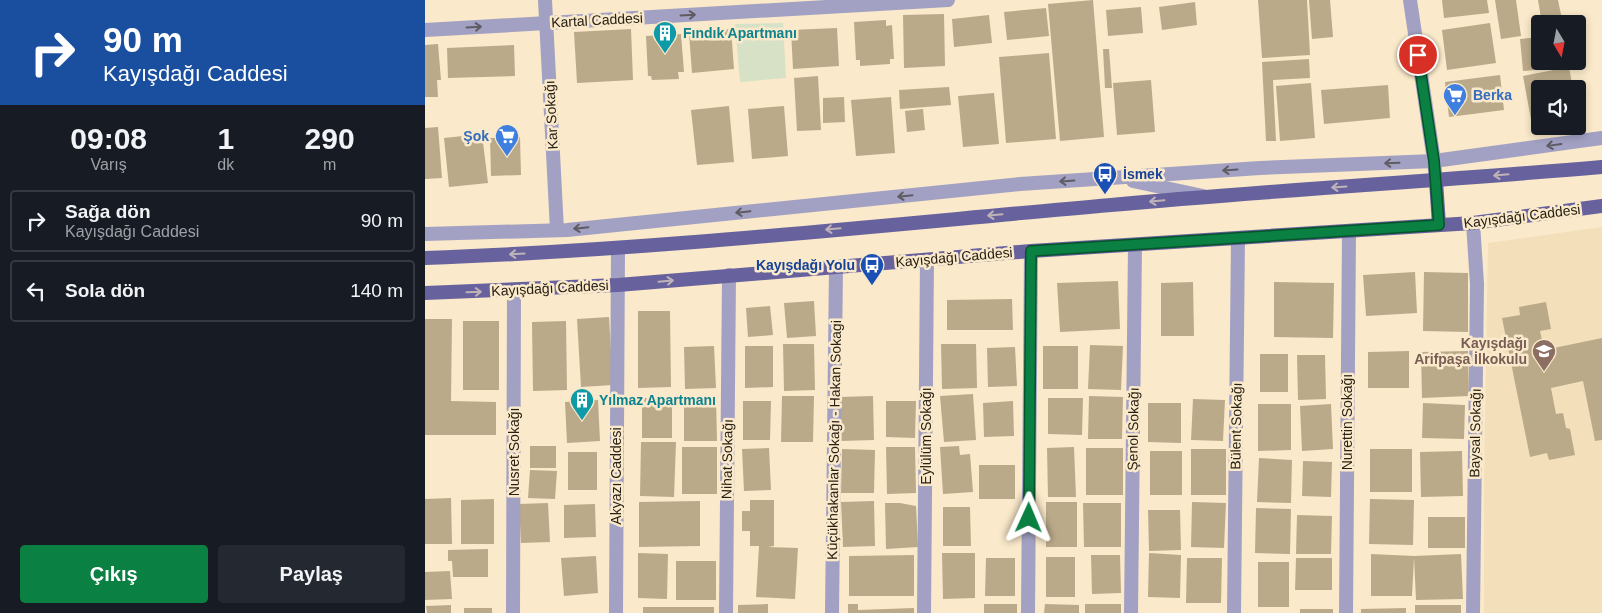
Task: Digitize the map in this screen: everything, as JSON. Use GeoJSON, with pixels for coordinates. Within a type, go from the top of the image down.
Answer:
{"type":"FeatureCollection","features":[{"type":"Feature","properties":{"kind":"main road"},"geometry":{"type":"LineString","coordinates":[[425,258],[618,248],[1205,196],[1435,181],[1602,167]]}},
{"type":"Feature","properties":{"kind":"main road"},"geometry":{"type":"LineString","coordinates":[[1435,181],[1439,225]]}},
{"type":"Feature","properties":{"kind":"main road","name":"Kayışdağı Caddesi"},"geometry":{"type":"LineString","coordinates":[[425,293],[618,285],[1031,251],[1473,223],[1602,206]]}},
{"type":"Feature","properties":{"kind":"street","name":"Kar Sokağı"},"geometry":{"type":"LineString","coordinates":[[545,0],[557,230]]}},
{"type":"Feature","properties":{"kind":"street","name":"Kartal Caddesi"},"geometry":{"type":"LineString","coordinates":[[425,30],[948,0]]}},
{"type":"Feature","properties":{"kind":"street"},"geometry":{"type":"LineString","coordinates":[[1410,0],[1434,161],[1435,181]]}},
{"type":"Feature","properties":{"kind":"street"},"geometry":{"type":"LineString","coordinates":[[425,234],[557,230],[1020,184],[1260,168],[1434,161],[1602,138]]}},
{"type":"Feature","properties":{"kind":"street"},"geometry":{"type":"LineString","coordinates":[[1115,178],[1205,196]]}},
{"type":"Feature","properties":{"kind":"street","name":"Baysal Sokağı"},"geometry":{"type":"LineString","coordinates":[[1473,223],[1477,284],[1473,613]]}},
{"type":"Feature","properties":{"kind":"street","name":"Nurettin Sokağı"},"geometry":{"type":"LineString","coordinates":[[1345,613],[1349,232]]}},
{"type":"Feature","properties":{"kind":"street","name":"Bülent Sokağı"},"geometry":{"type":"LineString","coordinates":[[1234,613],[1238,238]]}},
{"type":"Feature","properties":{"kind":"street","name":"Şenol Sokağı"},"geometry":{"type":"LineString","coordinates":[[1131,613],[1135,245]]}},
{"type":"Feature","properties":{"kind":"street","name":"Akyazı Caddesi"},"geometry":{"type":"LineString","coordinates":[[616,613],[618,248]]}},
{"type":"Feature","properties":{"kind":"street"},"geometry":{"type":"LineString","coordinates":[[1028,613],[1031,251]]}},
{"type":"Feature","properties":{"kind":"street","name":"Eylülüm Sokağı"},"geometry":{"type":"LineString","coordinates":[[924,613],[927,260]]}},
{"type":"Feature","properties":{"kind":"street","name":"Küçükhakanlar Sokağı - Hakan Sokagi"},"geometry":{"type":"LineString","coordinates":[[832,613],[836,267]]}},
{"type":"Feature","properties":{"kind":"street","name":"Nihat Sokağı"},"geometry":{"type":"LineString","coordinates":[[726,613],[729,275]]}},
{"type":"Feature","properties":{"kind":"street","name":"Nusret Sokağı"},"geometry":{"type":"LineString","coordinates":[[513,613],[514,290]]}},
{"type":"Feature","properties":{"kind":"shaded area","name":"Kayışdağı Arifpaşa İlkokulu"},"geometry":{"type":"Polygon","coordinates":[[[1602,227],[1602,613],[1484,613],[1488,243],[1602,227]]]}},
{"type":"Feature","properties":{"kind":"green space"},"geometry":{"type":"Polygon","coordinates":[[[783,23],[786,78],[740,82],[735,24],[783,23]]]}},
{"type":"Feature","properties":{"kind":"building"},"geometry":{"type":"Polygon","coordinates":[[[1093,0],[1104,137],[1060,141],[1048,4],[1093,0]]]}},
{"type":"Feature","properties":{"kind":"building"},"geometry":{"type":"Polygon","coordinates":[[[1258,0],[1307,0],[1310,55],[1262,58],[1258,0]]]}},
{"type":"Feature","properties":{"kind":"building"},"geometry":{"type":"Polygon","coordinates":[[[1309,0],[1330,0],[1333,37],[1312,39],[1309,0]]]}},
{"type":"Feature","properties":{"kind":"building"},"geometry":{"type":"Polygon","coordinates":[[[1442,0],[1487,0],[1489,13],[1444,18],[1442,0]]]}},
{"type":"Feature","properties":{"kind":"building"},"geometry":{"type":"Polygon","coordinates":[[[1495,0],[1516,0],[1521,36],[1501,39],[1495,0]]]}},
{"type":"Feature","properties":{"kind":"building"},"geometry":{"type":"Polygon","coordinates":[[[1538,0],[1558,0],[1561,15],[1540,15],[1538,0]]]}},
{"type":"Feature","properties":{"kind":"building"},"geometry":{"type":"Polygon","coordinates":[[[1195,2],[1197,25],[1162,30],[1159,7],[1195,2]]]}},
{"type":"Feature","properties":{"kind":"building"},"geometry":{"type":"Polygon","coordinates":[[[1141,7],[1143,33],[1108,36],[1106,10],[1141,7]]]}},
{"type":"Feature","properties":{"kind":"building"},"geometry":{"type":"Polygon","coordinates":[[[1046,8],[1049,36],[1007,40],[1004,12],[1046,8]]]}},
{"type":"Feature","properties":{"kind":"building"},"geometry":{"type":"Polygon","coordinates":[[[944,14],[945,66],[904,68],[903,15],[944,14]]]}},
{"type":"Feature","properties":{"kind":"building"},"geometry":{"type":"Polygon","coordinates":[[[989,15],[992,43],[954,47],[952,19],[989,15]]]}},
{"type":"Feature","properties":{"kind":"building"},"geometry":{"type":"Polygon","coordinates":[[[886,20],[886,26],[892,25],[894,59],[890,59],[890,64],[860,66],[860,60],[856,60],[854,22],[886,20]]]}},
{"type":"Feature","properties":{"kind":"building"},"geometry":{"type":"Polygon","coordinates":[[[1490,23],[1496,63],[1447,70],[1442,30],[1490,23]]]}},
{"type":"Feature","properties":{"kind":"building"},"geometry":{"type":"Polygon","coordinates":[[[837,28],[839,66],[793,69],[791,30],[837,28]]]}},
{"type":"Feature","properties":{"kind":"building"},"geometry":{"type":"Polygon","coordinates":[[[631,29],[633,80],[577,83],[574,32],[631,29]]]}},
{"type":"Feature","properties":{"kind":"building"},"geometry":{"type":"Polygon","coordinates":[[[731,29],[734,69],[692,73],[689,33],[731,29]]]}},
{"type":"Feature","properties":{"kind":"building","name":"Fındık Apartmanı"},"geometry":{"type":"Polygon","coordinates":[[[681,34],[684,72],[678,72],[679,79],[652,80],[651,76],[648,76],[646,36],[681,34]]]}},
{"type":"Feature","properties":{"kind":"building"},"geometry":{"type":"Polygon","coordinates":[[[1531,38],[1531,70],[1534,70],[1523,71],[1520,39],[1531,38]]]}},
{"type":"Feature","properties":{"kind":"building"},"geometry":{"type":"Polygon","coordinates":[[[438,44],[441,80],[437,80],[438,97],[425,97],[425,45],[438,44]]]}},
{"type":"Feature","properties":{"kind":"building"},"geometry":{"type":"Polygon","coordinates":[[[514,45],[515,76],[448,78],[447,48],[514,45]]]}},
{"type":"Feature","properties":{"kind":"building"},"geometry":{"type":"Polygon","coordinates":[[[1103,49],[1109,49],[1112,88],[1105,88],[1103,49]]]}},
{"type":"Feature","properties":{"kind":"building"},"geometry":{"type":"Polygon","coordinates":[[[1049,53],[1056,139],[1006,143],[999,57],[1049,53]]]}},
{"type":"Feature","properties":{"kind":"building"},"geometry":{"type":"Polygon","coordinates":[[[1309,59],[1310,78],[1273,80],[1276,141],[1266,141],[1262,62],[1309,59]]]}},
{"type":"Feature","properties":{"kind":"building"},"geometry":{"type":"Polygon","coordinates":[[[1554,70],[1570,70],[1571,80],[1531,80],[1531,120],[1523,76],[1554,70]]]}},
{"type":"Feature","properties":{"kind":"building"},"geometry":{"type":"Polygon","coordinates":[[[1500,75],[1504,110],[1449,117],[1445,82],[1500,75]]]}},
{"type":"Feature","properties":{"kind":"building"},"geometry":{"type":"Polygon","coordinates":[[[818,76],[821,130],[797,131],[794,78],[818,76]]]}},
{"type":"Feature","properties":{"kind":"building"},"geometry":{"type":"Polygon","coordinates":[[[1151,80],[1155,132],[1117,135],[1113,83],[1151,80]]]}},
{"type":"Feature","properties":{"kind":"building"},"geometry":{"type":"Polygon","coordinates":[[[1311,83],[1315,138],[1280,141],[1276,86],[1311,83]]]}},
{"type":"Feature","properties":{"kind":"building"},"geometry":{"type":"Polygon","coordinates":[[[1388,85],[1390,118],[1324,124],[1321,90],[1388,85]]]}},
{"type":"Feature","properties":{"kind":"building"},"geometry":{"type":"Polygon","coordinates":[[[949,87],[951,105],[900,109],[899,90],[949,87]]]}},
{"type":"Feature","properties":{"kind":"building"},"geometry":{"type":"Polygon","coordinates":[[[994,93],[999,144],[963,147],[958,96],[994,93]]]}},
{"type":"Feature","properties":{"kind":"building"},"geometry":{"type":"Polygon","coordinates":[[[844,97],[845,122],[823,123],[823,98],[844,97]]]}},
{"type":"Feature","properties":{"kind":"building"},"geometry":{"type":"Polygon","coordinates":[[[891,97],[895,153],[856,156],[851,100],[891,97]]]}},
{"type":"Feature","properties":{"kind":"building"},"geometry":{"type":"Polygon","coordinates":[[[729,106],[734,162],[697,165],[691,110],[729,106]]]}},
{"type":"Feature","properties":{"kind":"building"},"geometry":{"type":"Polygon","coordinates":[[[784,106],[788,156],[752,159],[748,109],[784,106]]]}},
{"type":"Feature","properties":{"kind":"building"},"geometry":{"type":"Polygon","coordinates":[[[923,109],[925,130],[907,132],[905,111],[923,109]]]}},
{"type":"Feature","properties":{"kind":"building"},"geometry":{"type":"Polygon","coordinates":[[[438,127],[442,178],[425,179],[425,128],[438,127]]]}},
{"type":"Feature","properties":{"kind":"building"},"geometry":{"type":"Polygon","coordinates":[[[482,134],[488,183],[449,187],[444,138],[482,134]]]}},
{"type":"Feature","properties":{"kind":"building"},"geometry":{"type":"Polygon","coordinates":[[[520,137],[521,175],[491,176],[490,138],[520,137]]]}},
{"type":"Feature","properties":{"kind":"building"},"geometry":{"type":"Polygon","coordinates":[[[1415,272],[1417,313],[1366,316],[1363,275],[1415,272]]]}},
{"type":"Feature","properties":{"kind":"building"},"geometry":{"type":"Polygon","coordinates":[[[1424,272],[1468,273],[1468,332],[1423,331],[1424,272]]]}},
{"type":"Feature","properties":{"kind":"building"},"geometry":{"type":"Polygon","coordinates":[[[1118,281],[1120,329],[1060,332],[1057,283],[1118,281]]]}},
{"type":"Feature","properties":{"kind":"building"},"geometry":{"type":"Polygon","coordinates":[[[1193,282],[1194,336],[1161,336],[1161,283],[1193,282]]]}},
{"type":"Feature","properties":{"kind":"building"},"geometry":{"type":"Polygon","coordinates":[[[1274,282],[1334,283],[1333,338],[1274,337],[1274,282]]]}},
{"type":"Feature","properties":{"kind":"building"},"geometry":{"type":"Polygon","coordinates":[[[1012,299],[1013,330],[947,330],[947,300],[1012,299]]]}},
{"type":"Feature","properties":{"kind":"building"},"geometry":{"type":"Polygon","coordinates":[[[814,301],[816,336],[787,338],[784,303],[814,301]]]}},
{"type":"Feature","properties":{"kind":"building"},"geometry":{"type":"Polygon","coordinates":[[[1546,302],[1551,329],[1540,331],[1544,350],[1602,338],[1602,440],[1595,441],[1583,381],[1551,388],[1556,414],[1563,413],[1566,428],[1570,429],[1575,455],[1549,460],[1547,453],[1530,457],[1502,318],[1520,315],[1519,307],[1546,302]]]}},
{"type":"Feature","properties":{"kind":"building"},"geometry":{"type":"Polygon","coordinates":[[[770,306],[773,335],[748,337],[746,308],[770,306]]]}},
{"type":"Feature","properties":{"kind":"building"},"geometry":{"type":"Polygon","coordinates":[[[638,311],[670,311],[671,387],[638,388],[638,311]]]}},
{"type":"Feature","properties":{"kind":"building"},"geometry":{"type":"Polygon","coordinates":[[[609,317],[613,385],[581,387],[577,319],[609,317]]]}},
{"type":"Feature","properties":{"kind":"building"},"geometry":{"type":"Polygon","coordinates":[[[425,319],[452,319],[451,401],[496,402],[496,435],[425,435],[425,319]]]}},
{"type":"Feature","properties":{"kind":"building"},"geometry":{"type":"Polygon","coordinates":[[[463,321],[499,321],[499,390],[463,390],[463,321]]]}},
{"type":"Feature","properties":{"kind":"building"},"geometry":{"type":"Polygon","coordinates":[[[566,321],[567,390],[533,391],[532,322],[566,321]]]}},
{"type":"Feature","properties":{"kind":"building"},"geometry":{"type":"Polygon","coordinates":[[[783,344],[814,344],[815,390],[784,391],[783,344]]]}},
{"type":"Feature","properties":{"kind":"building"},"geometry":{"type":"Polygon","coordinates":[[[941,344],[976,344],[977,388],[942,389],[941,344]]]}},
{"type":"Feature","properties":{"kind":"building"},"geometry":{"type":"Polygon","coordinates":[[[1090,345],[1123,346],[1121,390],[1088,389],[1090,345]]]}},
{"type":"Feature","properties":{"kind":"building"},"geometry":{"type":"Polygon","coordinates":[[[714,346],[716,388],[685,389],[684,347],[714,346]]]}},
{"type":"Feature","properties":{"kind":"building"},"geometry":{"type":"Polygon","coordinates":[[[745,346],[773,346],[773,387],[745,388],[745,346]]]}},
{"type":"Feature","properties":{"kind":"building"},"geometry":{"type":"Polygon","coordinates":[[[1043,346],[1078,346],[1078,389],[1043,389],[1043,346]]]}},
{"type":"Feature","properties":{"kind":"building"},"geometry":{"type":"Polygon","coordinates":[[[1015,347],[1017,386],[988,387],[987,348],[1015,347]]]}},
{"type":"Feature","properties":{"kind":"building"},"geometry":{"type":"Polygon","coordinates":[[[1409,351],[1409,388],[1368,388],[1368,352],[1409,351]]]}},
{"type":"Feature","properties":{"kind":"building"},"geometry":{"type":"Polygon","coordinates":[[[1468,351],[1469,396],[1422,398],[1421,352],[1468,351]]]}},
{"type":"Feature","properties":{"kind":"building"},"geometry":{"type":"Polygon","coordinates":[[[1260,354],[1288,354],[1288,392],[1260,392],[1260,354]]]}},
{"type":"Feature","properties":{"kind":"building"},"geometry":{"type":"Polygon","coordinates":[[[1297,355],[1325,355],[1326,399],[1298,400],[1297,355]]]}},
{"type":"Feature","properties":{"kind":"building"},"geometry":{"type":"Polygon","coordinates":[[[973,394],[976,440],[944,442],[940,396],[973,394]]]}},
{"type":"Feature","properties":{"kind":"building"},"geometry":{"type":"Polygon","coordinates":[[[716,396],[717,441],[684,441],[684,397],[716,396]]]}},
{"type":"Feature","properties":{"kind":"building"},"geometry":{"type":"Polygon","coordinates":[[[782,396],[814,396],[813,442],[781,442],[782,396]]]}},
{"type":"Feature","properties":{"kind":"building"},"geometry":{"type":"Polygon","coordinates":[[[873,396],[874,440],[841,441],[840,397],[873,396]]]}},
{"type":"Feature","properties":{"kind":"building"},"geometry":{"type":"Polygon","coordinates":[[[1089,396],[1123,397],[1122,439],[1088,439],[1089,396]]]}},
{"type":"Feature","properties":{"kind":"building"},"geometry":{"type":"Polygon","coordinates":[[[642,398],[672,398],[672,438],[642,438],[642,398]]]}},
{"type":"Feature","properties":{"kind":"building"},"geometry":{"type":"Polygon","coordinates":[[[1048,398],[1083,398],[1082,435],[1048,434],[1048,398]]]}},
{"type":"Feature","properties":{"kind":"building"},"geometry":{"type":"Polygon","coordinates":[[[1193,399],[1225,400],[1223,441],[1191,440],[1193,399]]]}},
{"type":"Feature","properties":{"kind":"building","name":"Yılmaz Apartmanı"},"geometry":{"type":"Polygon","coordinates":[[[598,400],[600,441],[567,443],[565,402],[598,400]]]}},
{"type":"Feature","properties":{"kind":"building"},"geometry":{"type":"Polygon","coordinates":[[[743,401],[771,401],[770,440],[743,440],[743,401]]]}},
{"type":"Feature","properties":{"kind":"building"},"geometry":{"type":"Polygon","coordinates":[[[886,401],[916,401],[915,438],[886,437],[886,401]]]}},
{"type":"Feature","properties":{"kind":"building"},"geometry":{"type":"Polygon","coordinates":[[[1013,401],[1014,436],[984,437],[983,403],[1013,401]]]}},
{"type":"Feature","properties":{"kind":"building"},"geometry":{"type":"Polygon","coordinates":[[[1148,403],[1181,403],[1181,443],[1148,442],[1148,403]]]}},
{"type":"Feature","properties":{"kind":"building"},"geometry":{"type":"Polygon","coordinates":[[[1423,403],[1465,405],[1464,439],[1422,438],[1423,403]]]}},
{"type":"Feature","properties":{"kind":"building"},"geometry":{"type":"Polygon","coordinates":[[[1258,404],[1291,404],[1291,450],[1258,451],[1258,404]]]}},
{"type":"Feature","properties":{"kind":"building"},"geometry":{"type":"Polygon","coordinates":[[[1331,404],[1333,449],[1302,451],[1300,406],[1331,404]]]}},
{"type":"Feature","properties":{"kind":"building"},"geometry":{"type":"Polygon","coordinates":[[[641,442],[676,442],[674,497],[640,496],[641,442]]]}},
{"type":"Feature","properties":{"kind":"building"},"geometry":{"type":"Polygon","coordinates":[[[530,446],[556,446],[556,468],[530,468],[530,446]]]}},
{"type":"Feature","properties":{"kind":"building"},"geometry":{"type":"Polygon","coordinates":[[[959,446],[960,455],[970,454],[973,492],[943,494],[940,447],[959,446]]]}},
{"type":"Feature","properties":{"kind":"building"},"geometry":{"type":"Polygon","coordinates":[[[682,447],[717,447],[717,494],[682,494],[682,447]]]}},
{"type":"Feature","properties":{"kind":"building"},"geometry":{"type":"Polygon","coordinates":[[[886,447],[915,447],[916,493],[887,494],[886,447]]]}},
{"type":"Feature","properties":{"kind":"building"},"geometry":{"type":"Polygon","coordinates":[[[1074,447],[1076,497],[1048,497],[1047,448],[1074,447]]]}},
{"type":"Feature","properties":{"kind":"building"},"geometry":{"type":"Polygon","coordinates":[[[769,448],[771,490],[744,491],[742,449],[769,448]]]}},
{"type":"Feature","properties":{"kind":"building"},"geometry":{"type":"Polygon","coordinates":[[[1086,448],[1123,448],[1123,495],[1086,495],[1086,448]]]}},
{"type":"Feature","properties":{"kind":"building"},"geometry":{"type":"Polygon","coordinates":[[[842,449],[875,450],[874,493],[841,493],[842,449]]]}},
{"type":"Feature","properties":{"kind":"building"},"geometry":{"type":"Polygon","coordinates":[[[1191,449],[1226,449],[1226,495],[1191,495],[1191,449]]]}},
{"type":"Feature","properties":{"kind":"building"},"geometry":{"type":"Polygon","coordinates":[[[1370,449],[1412,449],[1412,492],[1370,492],[1370,449]]]}},
{"type":"Feature","properties":{"kind":"building"},"geometry":{"type":"Polygon","coordinates":[[[1150,451],[1182,451],[1182,495],[1150,495],[1150,451]]]}},
{"type":"Feature","properties":{"kind":"building"},"geometry":{"type":"Polygon","coordinates":[[[1462,451],[1463,496],[1421,497],[1420,452],[1462,451]]]}},
{"type":"Feature","properties":{"kind":"building"},"geometry":{"type":"Polygon","coordinates":[[[568,452],[597,452],[597,490],[568,490],[568,452]]]}},
{"type":"Feature","properties":{"kind":"building"},"geometry":{"type":"Polygon","coordinates":[[[1259,458],[1292,460],[1291,503],[1257,502],[1259,458]]]}},
{"type":"Feature","properties":{"kind":"building"},"geometry":{"type":"Polygon","coordinates":[[[1303,461],[1332,462],[1331,497],[1302,496],[1303,461]]]}},
{"type":"Feature","properties":{"kind":"building"},"geometry":{"type":"Polygon","coordinates":[[[979,465],[1015,465],[1015,499],[979,499],[979,465]]]}},
{"type":"Feature","properties":{"kind":"building"},"geometry":{"type":"Polygon","coordinates":[[[530,470],[557,471],[555,499],[528,498],[530,470]]]}},
{"type":"Feature","properties":{"kind":"building"},"geometry":{"type":"Polygon","coordinates":[[[451,498],[452,544],[425,544],[425,499],[451,498]]]}},
{"type":"Feature","properties":{"kind":"building"},"geometry":{"type":"Polygon","coordinates":[[[494,499],[494,544],[461,544],[461,500],[494,499]]]}},
{"type":"Feature","properties":{"kind":"building"},"geometry":{"type":"Polygon","coordinates":[[[1370,499],[1414,500],[1413,545],[1369,544],[1370,499]]]}},
{"type":"Feature","properties":{"kind":"building"},"geometry":{"type":"Polygon","coordinates":[[[750,500],[774,500],[774,546],[768,547],[798,548],[795,599],[756,597],[759,546],[750,546],[750,531],[742,531],[742,511],[750,511],[750,500]]]}},
{"type":"Feature","properties":{"kind":"building"},"geometry":{"type":"Polygon","coordinates":[[[700,501],[700,546],[639,547],[639,502],[700,501]]]}},
{"type":"Feature","properties":{"kind":"building"},"geometry":{"type":"Polygon","coordinates":[[[874,501],[875,546],[843,547],[841,502],[874,501]]]}},
{"type":"Feature","properties":{"kind":"building"},"geometry":{"type":"Polygon","coordinates":[[[1046,502],[1077,502],[1077,547],[1046,547],[1046,502]]]}},
{"type":"Feature","properties":{"kind":"building"},"geometry":{"type":"Polygon","coordinates":[[[1192,502],[1226,503],[1224,548],[1191,547],[1192,502]]]}},
{"type":"Feature","properties":{"kind":"building"},"geometry":{"type":"Polygon","coordinates":[[[548,503],[550,542],[521,543],[519,504],[548,503]]]}},
{"type":"Feature","properties":{"kind":"building"},"geometry":{"type":"Polygon","coordinates":[[[885,503],[916,506],[918,547],[886,549],[885,503]]]}},
{"type":"Feature","properties":{"kind":"building"},"geometry":{"type":"Polygon","coordinates":[[[1083,503],[1121,503],[1121,547],[1084,547],[1083,503]]]}},
{"type":"Feature","properties":{"kind":"building"},"geometry":{"type":"Polygon","coordinates":[[[595,504],[596,537],[564,538],[564,505],[595,504]]]}},
{"type":"Feature","properties":{"kind":"building"},"geometry":{"type":"Polygon","coordinates":[[[943,507],[970,507],[971,546],[943,546],[943,507]]]}},
{"type":"Feature","properties":{"kind":"building"},"geometry":{"type":"Polygon","coordinates":[[[1256,508],[1291,509],[1290,554],[1255,553],[1256,508]]]}},
{"type":"Feature","properties":{"kind":"building"},"geometry":{"type":"Polygon","coordinates":[[[1148,510],[1180,510],[1181,550],[1149,551],[1148,510]]]}},
{"type":"Feature","properties":{"kind":"building"},"geometry":{"type":"Polygon","coordinates":[[[1297,515],[1332,516],[1331,554],[1296,554],[1297,515]]]}},
{"type":"Feature","properties":{"kind":"building"},"geometry":{"type":"Polygon","coordinates":[[[1428,517],[1465,517],[1465,548],[1428,548],[1428,517]]]}},
{"type":"Feature","properties":{"kind":"building"},"geometry":{"type":"Polygon","coordinates":[[[488,549],[488,577],[453,577],[452,561],[448,561],[448,550],[488,549]]]}},
{"type":"Feature","properties":{"kind":"building"},"geometry":{"type":"Polygon","coordinates":[[[638,553],[668,554],[667,599],[638,598],[638,553]]]}},
{"type":"Feature","properties":{"kind":"building"},"geometry":{"type":"Polygon","coordinates":[[[942,553],[975,553],[975,598],[943,599],[942,553]]]}},
{"type":"Feature","properties":{"kind":"building"},"geometry":{"type":"Polygon","coordinates":[[[1149,553],[1181,555],[1180,598],[1148,597],[1149,553]]]}},
{"type":"Feature","properties":{"kind":"building"},"geometry":{"type":"Polygon","coordinates":[[[1371,554],[1414,556],[1461,554],[1463,599],[1416,600],[1414,558],[1412,596],[1371,596],[1371,554]]]}},
{"type":"Feature","properties":{"kind":"building"},"geometry":{"type":"Polygon","coordinates":[[[914,555],[914,596],[849,596],[849,556],[914,555]]]}},
{"type":"Feature","properties":{"kind":"building"},"geometry":{"type":"Polygon","coordinates":[[[1091,555],[1120,555],[1121,593],[1092,594],[1091,555]]]}},
{"type":"Feature","properties":{"kind":"building"},"geometry":{"type":"Polygon","coordinates":[[[596,556],[598,593],[564,596],[561,558],[596,556]]]}},
{"type":"Feature","properties":{"kind":"building"},"geometry":{"type":"Polygon","coordinates":[[[1046,557],[1075,557],[1075,597],[1046,597],[1046,557]]]}},
{"type":"Feature","properties":{"kind":"building"},"geometry":{"type":"Polygon","coordinates":[[[986,558],[1015,558],[1015,596],[985,596],[986,558]]]}},
{"type":"Feature","properties":{"kind":"building"},"geometry":{"type":"Polygon","coordinates":[[[1187,558],[1222,558],[1221,603],[1186,603],[1187,558]]]}},
{"type":"Feature","properties":{"kind":"building"},"geometry":{"type":"Polygon","coordinates":[[[1296,558],[1332,558],[1332,590],[1295,590],[1296,558]]]}},
{"type":"Feature","properties":{"kind":"building"},"geometry":{"type":"Polygon","coordinates":[[[676,561],[716,561],[716,600],[676,600],[676,561]]]}},
{"type":"Feature","properties":{"kind":"building"},"geometry":{"type":"Polygon","coordinates":[[[1258,562],[1289,562],[1289,607],[1258,607],[1258,562]]]}},
{"type":"Feature","properties":{"kind":"building"},"geometry":{"type":"Polygon","coordinates":[[[450,571],[452,599],[425,600],[425,572],[450,571]]]}},
{"type":"Feature","properties":{"kind":"building"},"geometry":{"type":"Polygon","coordinates":[[[768,604],[768,613],[738,613],[738,605],[768,604]]]}},
{"type":"Feature","properties":{"kind":"building"},"geometry":{"type":"Polygon","coordinates":[[[848,604],[858,604],[858,610],[914,608],[914,613],[848,613],[848,604]]]}},
{"type":"Feature","properties":{"kind":"building"},"geometry":{"type":"Polygon","coordinates":[[[984,604],[1017,604],[1017,613],[984,613],[984,604]]]}},
{"type":"Feature","properties":{"kind":"building"},"geometry":{"type":"Polygon","coordinates":[[[1045,604],[1079,605],[1079,613],[1044,613],[1045,604]]]}},
{"type":"Feature","properties":{"kind":"building"},"geometry":{"type":"Polygon","coordinates":[[[1085,604],[1121,604],[1121,613],[1085,613],[1085,604]]]}},
{"type":"Feature","properties":{"kind":"building"},"geometry":{"type":"Polygon","coordinates":[[[451,605],[451,613],[427,613],[426,606],[451,605]]]}},
{"type":"Feature","properties":{"kind":"building"},"geometry":{"type":"Polygon","coordinates":[[[1415,605],[1461,605],[1461,613],[1415,613],[1415,605]]]}},
{"type":"Feature","properties":{"kind":"building"},"geometry":{"type":"Polygon","coordinates":[[[643,607],[714,607],[714,613],[643,613],[643,607]]]}},
{"type":"Feature","properties":{"kind":"building"},"geometry":{"type":"Polygon","coordinates":[[[464,608],[492,608],[492,613],[464,613],[464,608]]]}},
{"type":"Feature","properties":{"kind":"building"},"geometry":{"type":"Polygon","coordinates":[[[1406,608],[1406,613],[1361,613],[1361,609],[1406,608]]]}},
{"type":"Feature","properties":{"kind":"building"},"geometry":{"type":"Polygon","coordinates":[[[1300,609],[1333,609],[1333,613],[1300,613],[1300,609]]]}},
{"type":"Feature","properties":{"kind":"place","name":"Fındık Apartmanı"},"geometry":{"type":"Point","coordinates":[665,54]}},
{"type":"Feature","properties":{"kind":"place","name":"Berka"},"geometry":{"type":"Point","coordinates":[1455,116]}},
{"type":"Feature","properties":{"kind":"place","name":"Şok"},"geometry":{"type":"Point","coordinates":[507,157]}},
{"type":"Feature","properties":{"kind":"place","name":"İsmek"},"geometry":{"type":"Point","coordinates":[1105,195]}},
{"type":"Feature","properties":{"kind":"place","name":"Kayışdağı Yolu"},"geometry":{"type":"Point","coordinates":[872,286]}},
{"type":"Feature","properties":{"kind":"place","name":"Kayışdağı Arifpaşa İlkokulu"},"geometry":{"type":"Point","coordinates":[1544,372]}},
{"type":"Feature","properties":{"kind":"place","name":"Yılmaz Apartmanı"},"geometry":{"type":"Point","coordinates":[582,421]}},
{"type":"Feature","properties":{"kind":"route"},"geometry":{"type":"LineString","coordinates":[[1029,518],[1031,251],[1439,225],[1434,161],[1418,55]]}}]}
